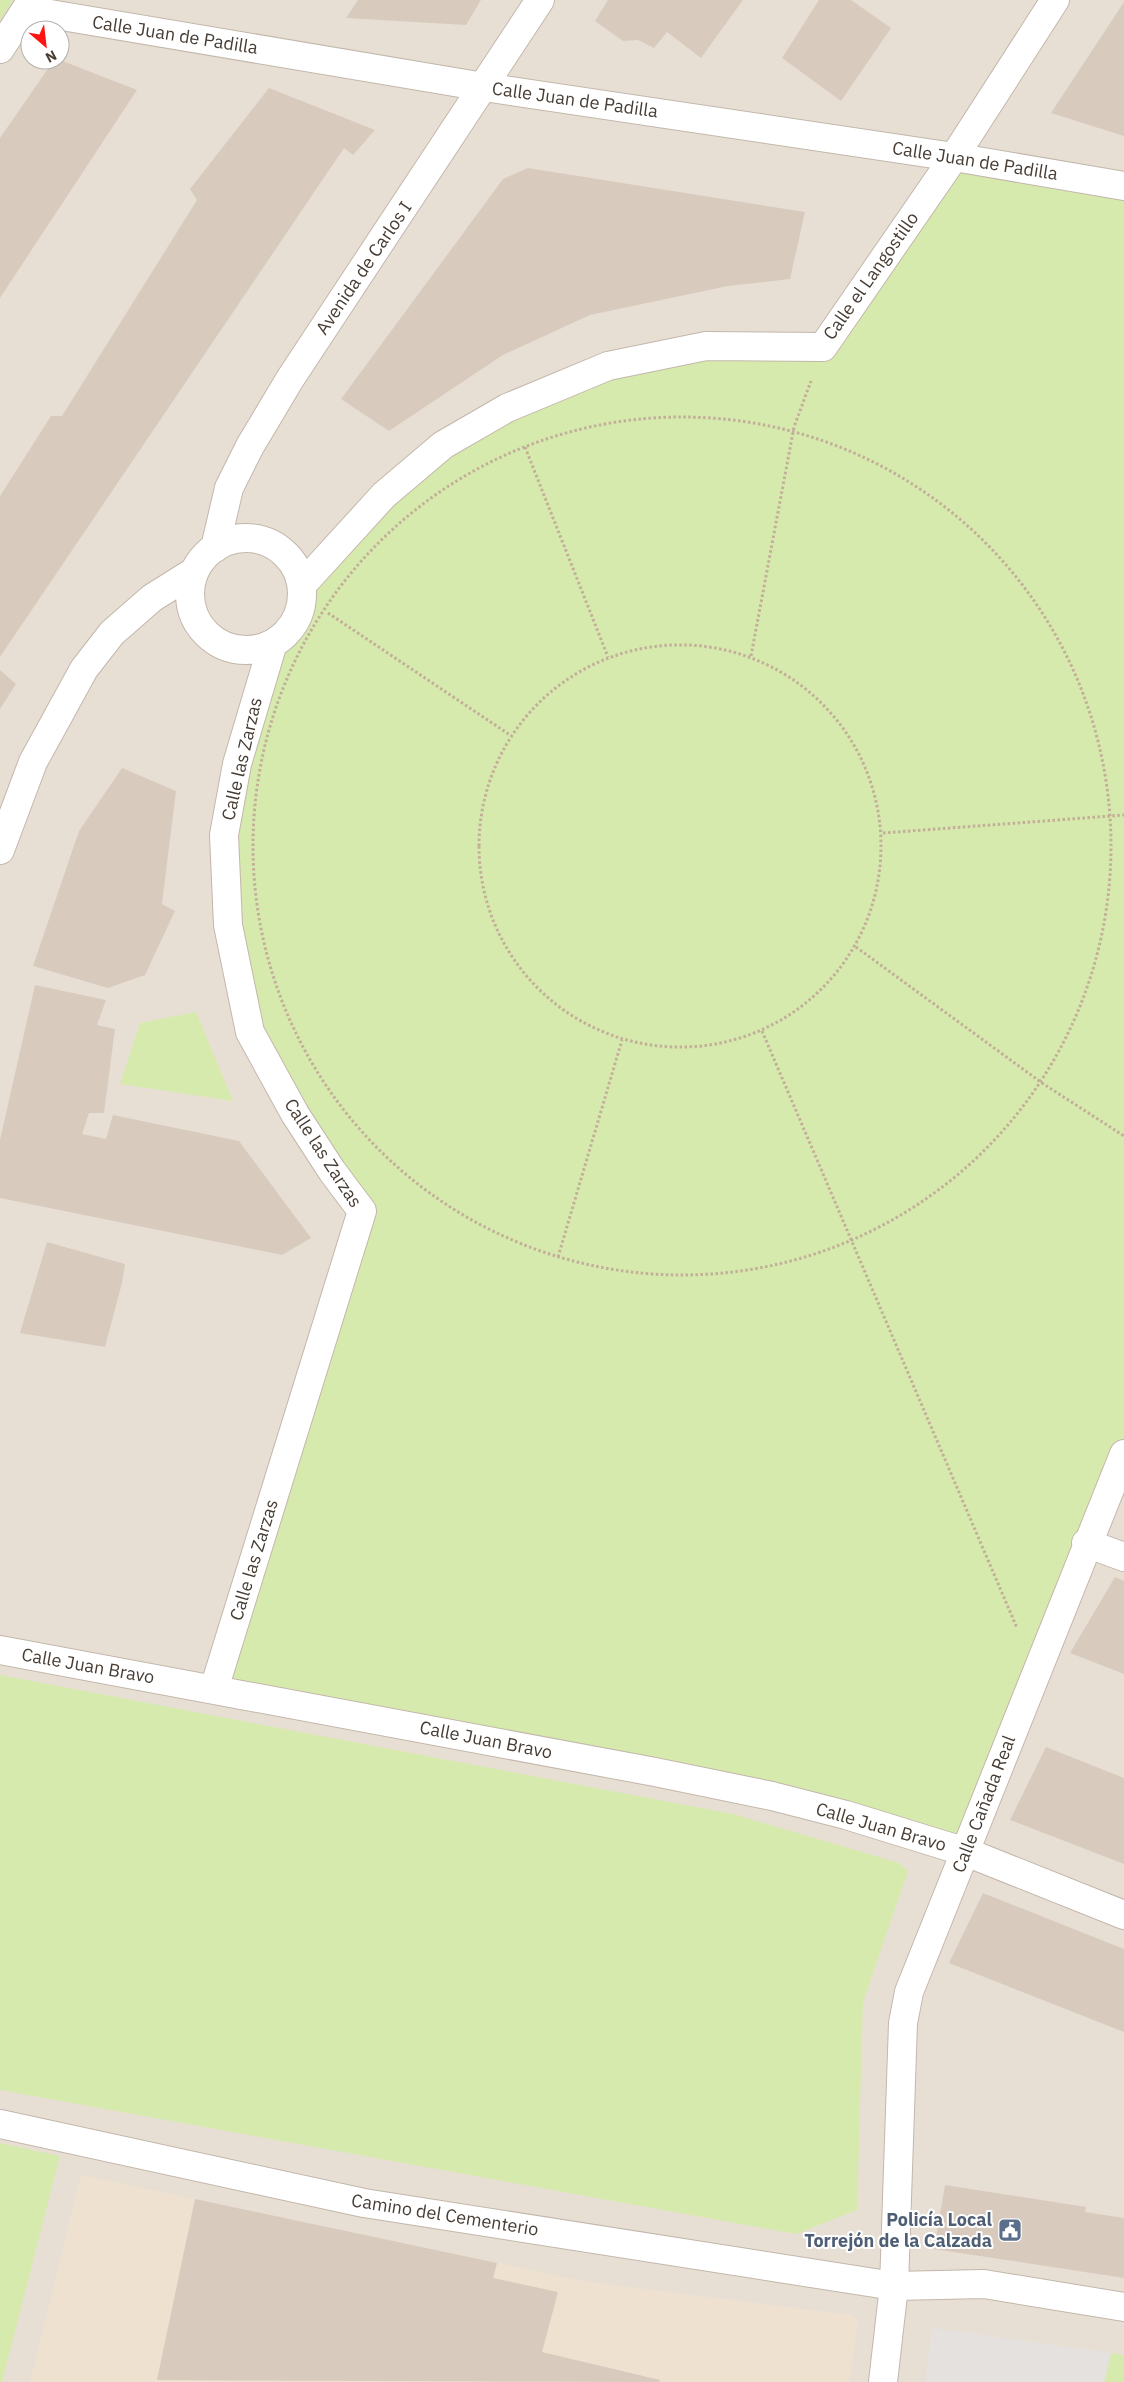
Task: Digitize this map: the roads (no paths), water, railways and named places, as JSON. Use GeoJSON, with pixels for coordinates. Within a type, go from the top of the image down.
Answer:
{"type":"FeatureCollection","features":[{"type":"Feature","properties":{"kind":"street","name":"Avenida de Carlos I"},"geometry":{"type":"LineString","coordinates":[[215,548],[229,488],[250,446],[290,378],[540,0]]}},
{"type":"Feature","properties":{"kind":"street","name":"Calle el Langostillo"},"geometry":{"type":"LineString","coordinates":[[302,591],[384,495],[443,445],[507,408],[608,366],[706,346],[823,347],[954,157],[1055,0]]}},
{"type":"Feature","properties":{"kind":"street","name":"Calle Juan de Padilla"},"geometry":{"type":"LineString","coordinates":[[29,5],[484,87],[954,157],[1124,186]]}},
{"type":"Feature","properties":{"kind":"street"},"geometry":{"type":"LineString","coordinates":[[0,48],[29,5]]}},
{"type":"Feature","properties":{"kind":"street"},"geometry":{"type":"LineString","coordinates":[[250,539],[269,543],[284,553],[295,567],[302,591],[298,616],[294,624],[273,643],[257,649],[240,650],[223,645],[208,636],[198,622],[191,605],[190,588],[195,571],[203,558],[215,548],[232,540],[250,539]]}},
{"type":"Feature","properties":{"kind":"street"},"geometry":{"type":"LineString","coordinates":[[0,850],[33,762],[84,669],[112,632],[152,598],[195,571]]}},
{"type":"Feature","properties":{"kind":"street","name":"Calle las Zarzas"},"geometry":{"type":"LineString","coordinates":[[214,1689],[362,1211],[332,1171],[295,1114],[250,1032],[228,925],[224,835],[237,764],[273,643]]}},
{"type":"Feature","properties":{"kind":"street","name":"Calle Cañada Real"},"geometry":{"type":"LineString","coordinates":[[883,2382],[894,2286],[903,2023],[909,1992],[966,1852],[1086,1543],[1124,1454]]}},
{"type":"Feature","properties":{"kind":"street"},"geometry":{"type":"LineString","coordinates":[[1086,1543],[1124,1557]]}},
{"type":"Feature","properties":{"kind":"street","name":"Calle Juan Bravo"},"geometry":{"type":"LineString","coordinates":[[0,1650],[655,1772],[772,1796],[846,1815],[966,1852],[1124,1915]]}},
{"type":"Feature","properties":{"kind":"street","name":"Camino del Cementerio"},"geometry":{"type":"LineString","coordinates":[[0,2124],[364,2202],[894,2286],[984,2284],[1124,2307]]}},
{"type":"Feature","properties":{"kind":"place","name":"Policía Local Torrejón de la Calzada"},"geometry":{"type":"Point","coordinates":[1010,2230]}}]}
